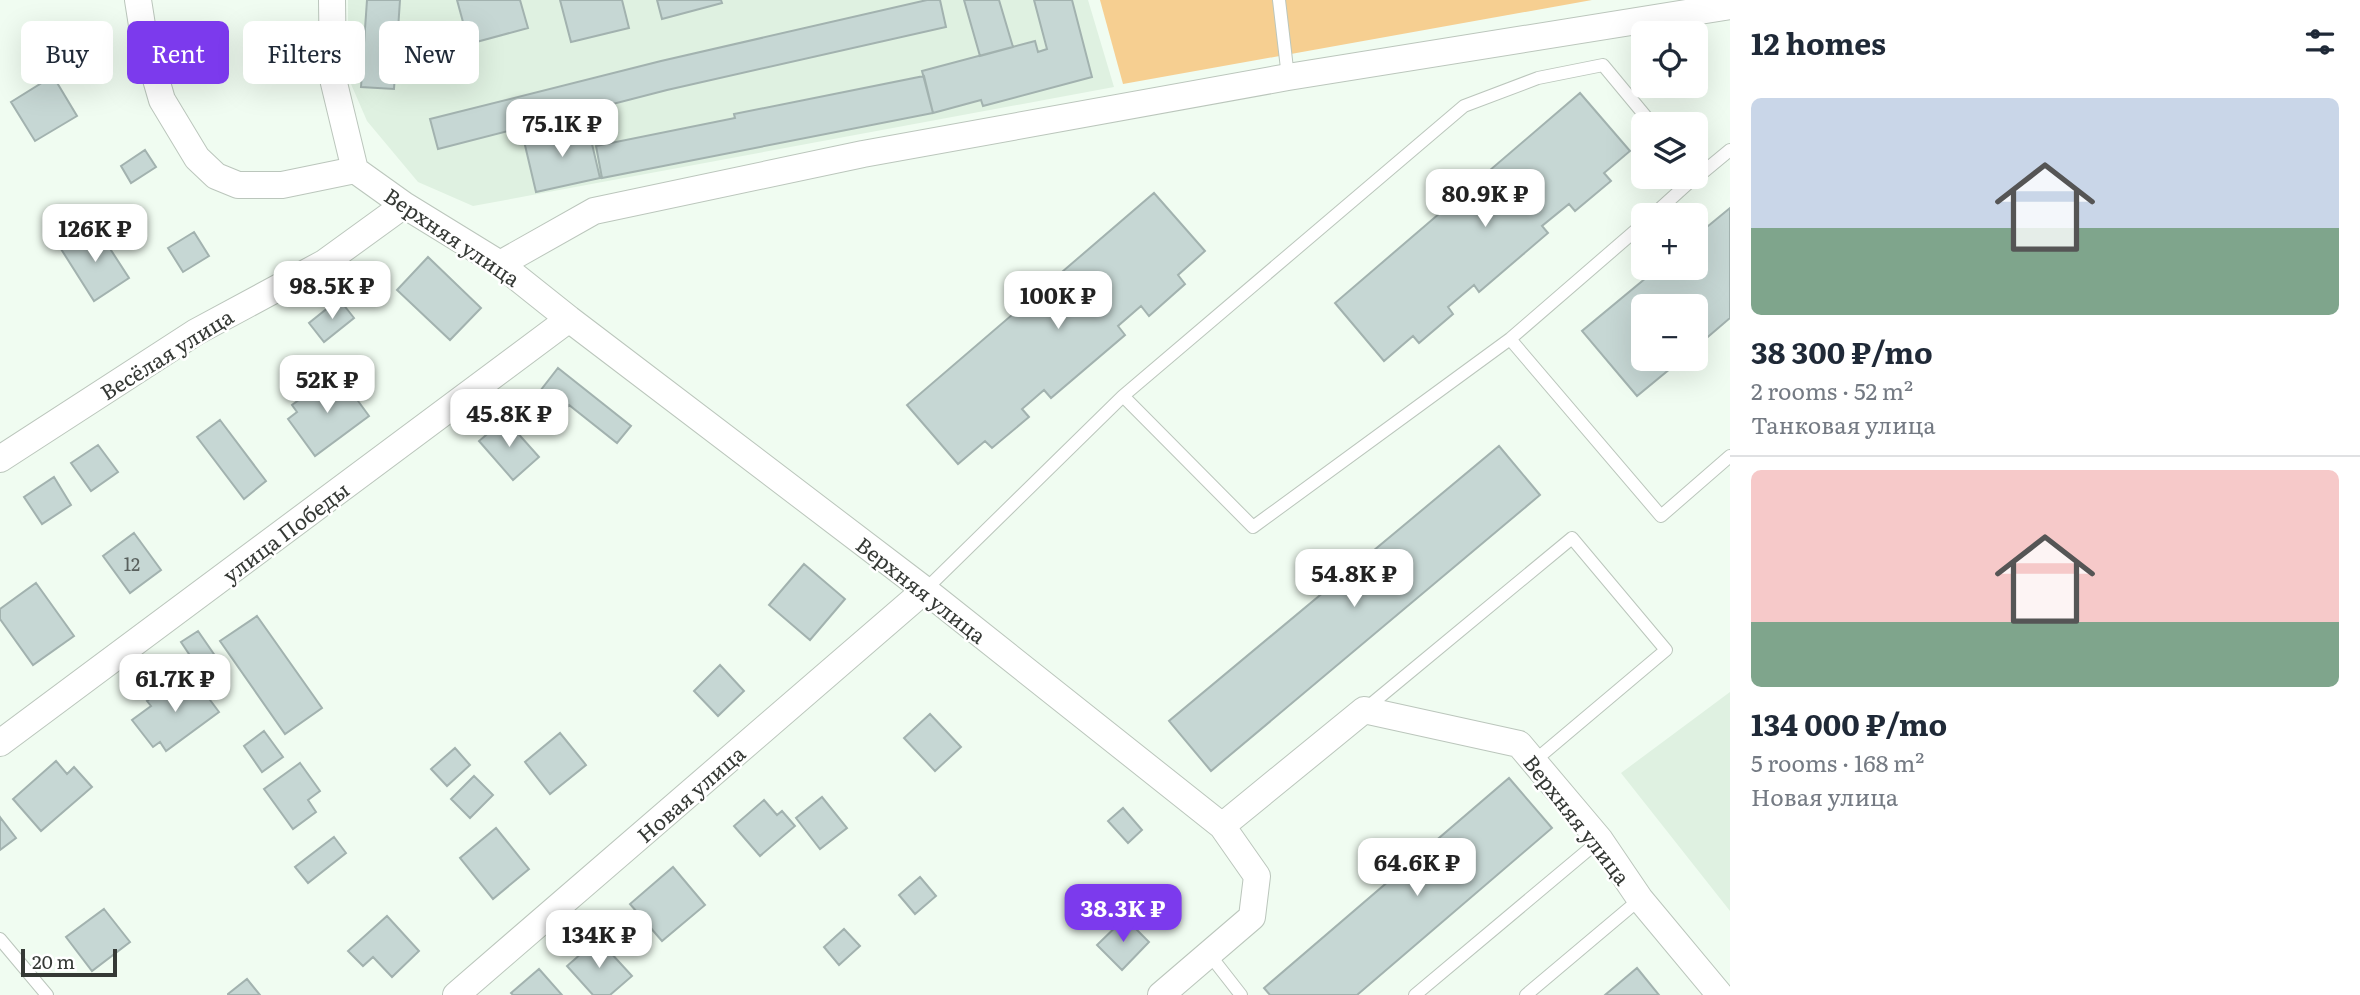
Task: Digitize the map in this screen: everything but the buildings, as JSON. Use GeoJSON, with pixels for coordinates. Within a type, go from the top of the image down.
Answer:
{"type":"FeatureCollection","features":[{"type":"Feature","properties":{"kind":"street"},"geometry":{"type":"LineString","coordinates":[[138,0],[144,38],[162,100],[197,158],[216,176],[238,185],[282,185],[355,170],[333,79],[332,0]]}},
{"type":"Feature","properties":{"kind":"street"},"geometry":{"type":"LineString","coordinates":[[500,264],[594,211],[863,154],[1288,77],[1730,6]]}},
{"type":"Feature","properties":{"kind":"street","name":"Верхняя улица"},"geometry":{"type":"LineString","coordinates":[[355,170],[404,205],[500,264],[925,590],[1222,826],[1256,876],[1252,917],[1161,995]]}},
{"type":"Feature","properties":{"kind":"street","name":"Весёлая улица"},"geometry":{"type":"LineString","coordinates":[[0,459],[196,331],[324,264],[404,205]]}},
{"type":"Feature","properties":{"kind":"street","name":"улица Победы"},"geometry":{"type":"LineString","coordinates":[[0,743],[569,319]]}},
{"type":"Feature","properties":{"kind":"street","name":"Новая улица"},"geometry":{"type":"LineString","coordinates":[[456,995],[925,590]]}},
{"type":"Feature","properties":{"kind":"street"},"geometry":{"type":"LineString","coordinates":[[1222,826],[1364,710]]}},
{"type":"Feature","properties":{"kind":"street","name":"Верхняя улица"},"geometry":{"type":"LineString","coordinates":[[1364,710],[1519,744],[1600,840],[1640,899],[1720,995]]}},
{"type":"Feature","properties":{"kind":"lane"},"geometry":{"type":"LineString","coordinates":[[1279,0],[1288,77]]}},
{"type":"Feature","properties":{"kind":"lane"},"geometry":{"type":"LineString","coordinates":[[925,590],[1123,396],[1464,106],[1538,78],[1603,65],[1642,112]]}},
{"type":"Feature","properties":{"kind":"lane"},"geometry":{"type":"LineString","coordinates":[[1708,167],[1730,150]]}},
{"type":"Feature","properties":{"kind":"lane"},"geometry":{"type":"LineString","coordinates":[[1666,203],[1682,189]]}},
{"type":"Feature","properties":{"kind":"lane"},"geometry":{"type":"LineString","coordinates":[[1123,396],[1253,527],[1510,339],[1631,233]]}},
{"type":"Feature","properties":{"kind":"lane"},"geometry":{"type":"LineString","coordinates":[[1510,339],[1661,516],[1730,456]]}},
{"type":"Feature","properties":{"kind":"lane"},"geometry":{"type":"LineString","coordinates":[[1364,710],[1572,538],[1666,650],[1534,762]]}},
{"type":"Feature","properties":{"kind":"lane"},"geometry":{"type":"LineString","coordinates":[[1415,995],[1600,840]]}},
{"type":"Feature","properties":{"kind":"lane"},"geometry":{"type":"LineString","coordinates":[[1526,995],[1640,899]]}},
{"type":"Feature","properties":{"kind":"lane"},"geometry":{"type":"LineString","coordinates":[[0,939],[47,995]]}},
{"type":"Feature","properties":{"kind":"lane"},"geometry":{"type":"LineString","coordinates":[[1209,954],[1241,995]]}},
{"type":"Feature","properties":{"kind":"shaded area"},"geometry":{"type":"Polygon","coordinates":[[[348,0],[1088,0],[1114,87],[473,206],[418,182],[367,121],[351,84],[365,84],[365,21],[348,21],[348,0]]]}},
{"type":"Feature","properties":{"kind":"shaded area"},"geometry":{"type":"Polygon","coordinates":[[[1100,0],[1592,0],[1123,84],[1100,0]]]}},
{"type":"Feature","properties":{"kind":"shaded area"},"geometry":{"type":"Polygon","coordinates":[[[1730,692],[1730,911],[1621,773],[1730,692]]]}}]}
